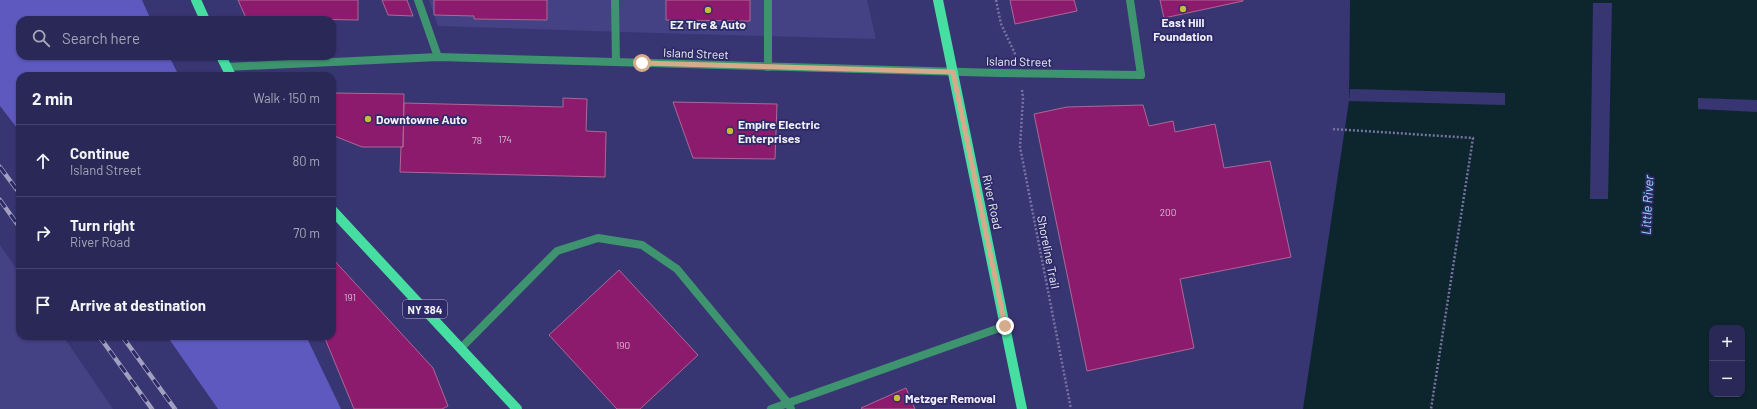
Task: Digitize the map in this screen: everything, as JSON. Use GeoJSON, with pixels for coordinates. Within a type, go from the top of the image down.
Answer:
{"type":"FeatureCollection","features":[{"type":"Feature","properties":{"kind":"main road"},"geometry":{"type":"LineString","coordinates":[[196,0],[203,16]]}},
{"type":"Feature","properties":{"kind":"main road","name":"River Road"},"geometry":{"type":"LineString","coordinates":[[938,0],[1022,409]]}},
{"type":"Feature","properties":{"kind":"main road"},"geometry":{"type":"LineString","coordinates":[[223,60],[229,72]]}},
{"type":"Feature","properties":{"kind":"main road","name":"NY 384"},"geometry":{"type":"LineString","coordinates":[[336,214],[517,409]]}},
{"type":"Feature","properties":{"kind":"street"},"geometry":{"type":"LineString","coordinates":[[418,0],[438,57]]}},
{"type":"Feature","properties":{"kind":"street"},"geometry":{"type":"LineString","coordinates":[[615,0],[616,62]]}},
{"type":"Feature","properties":{"kind":"street"},"geometry":{"type":"LineString","coordinates":[[768,0],[768,67]]}},
{"type":"Feature","properties":{"kind":"street","name":"Island Street"},"geometry":{"type":"LineString","coordinates":[[226,67],[438,57],[953,72],[1141,75],[1130,0]]}},
{"type":"Feature","properties":{"kind":"street"},"geometry":{"type":"LineString","coordinates":[[461,348],[557,251],[598,238],[642,245],[677,269],[790,406]]}},
{"type":"Feature","properties":{"kind":"street"},"geometry":{"type":"LineString","coordinates":[[771,409],[790,406],[1005,326]]}},
{"type":"Feature","properties":{"kind":"path"},"geometry":{"type":"LineString","coordinates":[[996,0],[1001,24],[1017,58]]}},
{"type":"Feature","properties":{"kind":"path","name":"Shoreline Trail"},"geometry":{"type":"LineString","coordinates":[[1023,98],[1020,147],[1070,409]]}},
{"type":"Feature","properties":{"kind":"path"},"geometry":{"type":"LineString","coordinates":[[1333,129],[1473,138],[1432,409]]}},
{"type":"Feature","properties":{"kind":"shaded area"},"geometry":{"type":"Polygon","coordinates":[[[0,0],[142,0],[149,16],[16,16],[16,60],[171,60],[177,72],[16,72],[16,127],[0,106],[0,0]]]}},
{"type":"Feature","properties":{"kind":"shaded area"},"geometry":{"type":"Polygon","coordinates":[[[429,0],[867,0],[876,39],[438,26],[429,0]]]}},
{"type":"Feature","properties":{"kind":"shaded area"},"geometry":{"type":"Polygon","coordinates":[[[0,245],[16,268],[16,340],[66,340],[113,409],[0,409],[0,245]]]}},
{"type":"Feature","properties":{"kind":"shaded area"},"geometry":{"type":"Polygon","coordinates":[[[170,340],[308,340],[341,409],[218,409],[170,340]]]}},
{"type":"Feature","properties":{"kind":"water","name":"Little River"},"geometry":{"type":"Polygon","coordinates":[[[1350,0],[1757,0],[1757,409],[1303,409],[1349,101],[1350,0]]]}},
{"type":"Feature","properties":{"kind":"pier"},"geometry":{"type":"Polygon","coordinates":[[[1593,3],[1612,3],[1608,199],[1590,199],[1593,3]]]}},
{"type":"Feature","properties":{"kind":"pier"},"geometry":{"type":"Polygon","coordinates":[[[1350,89],[1505,93],[1505,105],[1349,101],[1350,89]]]}},
{"type":"Feature","properties":{"kind":"pier"},"geometry":{"type":"Polygon","coordinates":[[[1698,98],[1757,100],[1757,112],[1698,109],[1698,98]]]}},
{"type":"Feature","properties":{"kind":"building"},"geometry":{"type":"Polygon","coordinates":[[[238,0],[358,0],[358,20],[336,20],[336,16],[245,16],[238,0]]]}},
{"type":"Feature","properties":{"kind":"building"},"geometry":{"type":"Polygon","coordinates":[[[382,0],[407,0],[413,16],[388,15],[382,0]]]}},
{"type":"Feature","properties":{"kind":"building"},"geometry":{"type":"Polygon","coordinates":[[[434,0],[547,0],[547,20],[474,19],[474,16],[434,15],[434,0]]]}},
{"type":"Feature","properties":{"kind":"building","name":"EZ Tire & Auto"},"geometry":{"type":"Polygon","coordinates":[[[666,0],[750,0],[750,21],[666,20],[666,0]]]}},
{"type":"Feature","properties":{"kind":"building"},"geometry":{"type":"Polygon","coordinates":[[[1010,0],[1074,0],[1077,11],[1015,24],[1010,0]]]}},
{"type":"Feature","properties":{"kind":"building","name":"East Hill Foundation"},"geometry":{"type":"Polygon","coordinates":[[[1160,0],[1243,0],[1243,1],[1164,18],[1160,0]]]}},
{"type":"Feature","properties":{"kind":"building","name":"Downtowne Auto"},"geometry":{"type":"Polygon","coordinates":[[[336,93],[404,94],[403,147],[362,147],[336,137],[336,93]]]}},
{"type":"Feature","properties":{"kind":"building"},"geometry":{"type":"Polygon","coordinates":[[[563,98],[587,99],[586,131],[606,132],[605,177],[400,172],[401,147],[403,147],[404,103],[563,107],[563,98]]]}},
{"type":"Feature","properties":{"kind":"building","name":"Empire Electric Enterprises"},"geometry":{"type":"Polygon","coordinates":[[[673,102],[777,104],[775,159],[693,158],[673,102]]]}},
{"type":"Feature","properties":{"kind":"building"},"geometry":{"type":"Polygon","coordinates":[[[1143,105],[1149,126],[1173,121],[1175,132],[1215,124],[1224,168],[1270,161],[1291,257],[1180,279],[1194,348],[1087,371],[1034,114],[1067,107],[1143,105]]]}},
{"type":"Feature","properties":{"kind":"building"},"geometry":{"type":"Polygon","coordinates":[[[336,262],[433,368],[448,406],[442,409],[354,409],[326,340],[336,340],[336,262]]]}},
{"type":"Feature","properties":{"kind":"building"},"geometry":{"type":"Polygon","coordinates":[[[619,270],[698,355],[640,409],[617,409],[549,335],[619,270]]]}},
{"type":"Feature","properties":{"kind":"building","name":"Metzger Removal"},"geometry":{"type":"Polygon","coordinates":[[[906,388],[915,409],[861,408],[906,388]]]}},
{"type":"Feature","properties":{"kind":"railway"},"geometry":{"type":"LineString","coordinates":[[0,167],[16,189]]}},
{"type":"Feature","properties":{"kind":"railway"},"geometry":{"type":"LineString","coordinates":[[0,200],[16,222]]}},
{"type":"Feature","properties":{"kind":"railway"},"geometry":{"type":"LineString","coordinates":[[102,340],[152,409]]}},
{"type":"Feature","properties":{"kind":"railway"},"geometry":{"type":"LineString","coordinates":[[125,340],[175,409]]}},
{"type":"Feature","properties":{"kind":"place","name":"East Hill Foundation"},"geometry":{"type":"Point","coordinates":[1183,9]}},
{"type":"Feature","properties":{"kind":"place","name":"EZ Tire & Auto"},"geometry":{"type":"Point","coordinates":[708,10]}},
{"type":"Feature","properties":{"kind":"place","name":"Downtowne Auto"},"geometry":{"type":"Point","coordinates":[368,119]}},
{"type":"Feature","properties":{"kind":"place","name":"Empire Electric Enterprises"},"geometry":{"type":"Point","coordinates":[730,131]}},
{"type":"Feature","properties":{"kind":"place","name":"Metzger Removal"},"geometry":{"type":"Point","coordinates":[897,398]}},
{"type":"Feature","properties":{"kind":"route"},"geometry":{"type":"LineString","coordinates":[[642,63],[953,72],[1005,326]]}}]}
